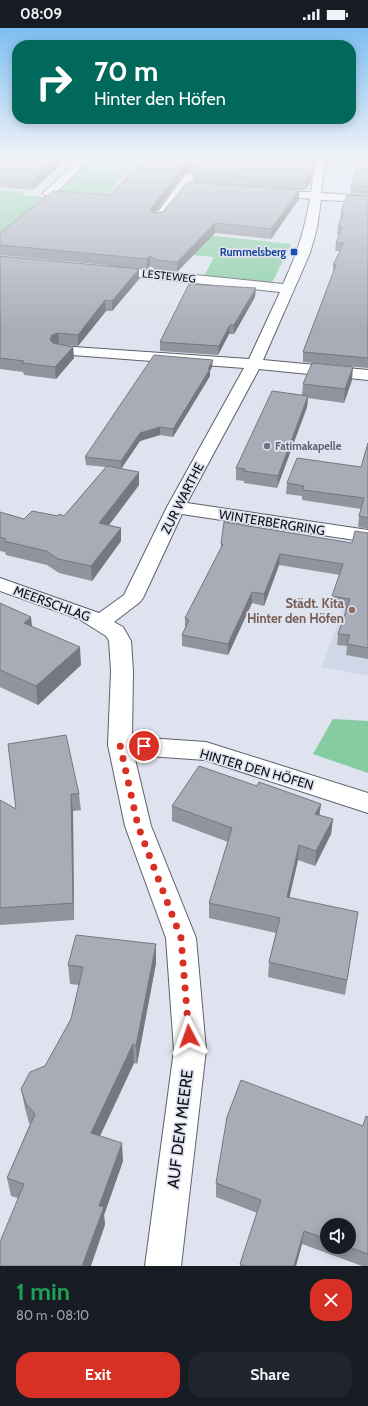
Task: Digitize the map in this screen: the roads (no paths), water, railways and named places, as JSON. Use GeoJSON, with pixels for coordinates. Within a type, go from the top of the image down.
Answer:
{"type":"FeatureCollection","features":[{"type":"Feature","properties":{"kind":"street"},"geometry":{"type":"LineString","coordinates":[[158,219],[161,215]]}},
{"type":"Feature","properties":{"kind":"street","name":"ZUR WARTHE"},"geometry":{"type":"LineString","coordinates":[[100,622],[133,598],[176,507],[254,364],[304,253],[312,215]]}},
{"type":"Feature","properties":{"kind":"street","name":"LESTEWEG"},"geometry":{"type":"LineString","coordinates":[[95,269],[289,288]]}},
{"type":"Feature","properties":{"kind":"street"},"geometry":{"type":"LineString","coordinates":[[59,350],[254,364],[368,375]]}},
{"type":"Feature","properties":{"kind":"street","name":"WINTERBERGRING"},"geometry":{"type":"LineString","coordinates":[[176,507],[368,536]]}},
{"type":"Feature","properties":{"kind":"street","name":"MEERSCHLAG"},"geometry":{"type":"LineString","coordinates":[[0,584],[86,614],[115,632],[120,641]]}},
{"type":"Feature","properties":{"kind":"street","name":"AUF DEM MEERE"},"geometry":{"type":"LineString","coordinates":[[120,641],[122,671],[120,745],[138,826],[181,938],[190,1050],[163,1266]]}},
{"type":"Feature","properties":{"kind":"street","name":"HINTER DEN HÖFEN"},"geometry":{"type":"LineString","coordinates":[[120,745],[206,751],[368,803]]}},
{"type":"Feature","properties":{"kind":"place","name":"Rummelsberg"},"geometry":{"type":"Point","coordinates":[294,252]}},
{"type":"Feature","properties":{"kind":"place","name":"Fatimakapelle"},"geometry":{"type":"Point","coordinates":[267,446]}},
{"type":"Feature","properties":{"kind":"place","name":"Städt. Kita Hinter den Höfen"},"geometry":{"type":"Point","coordinates":[352,610]}}]}
